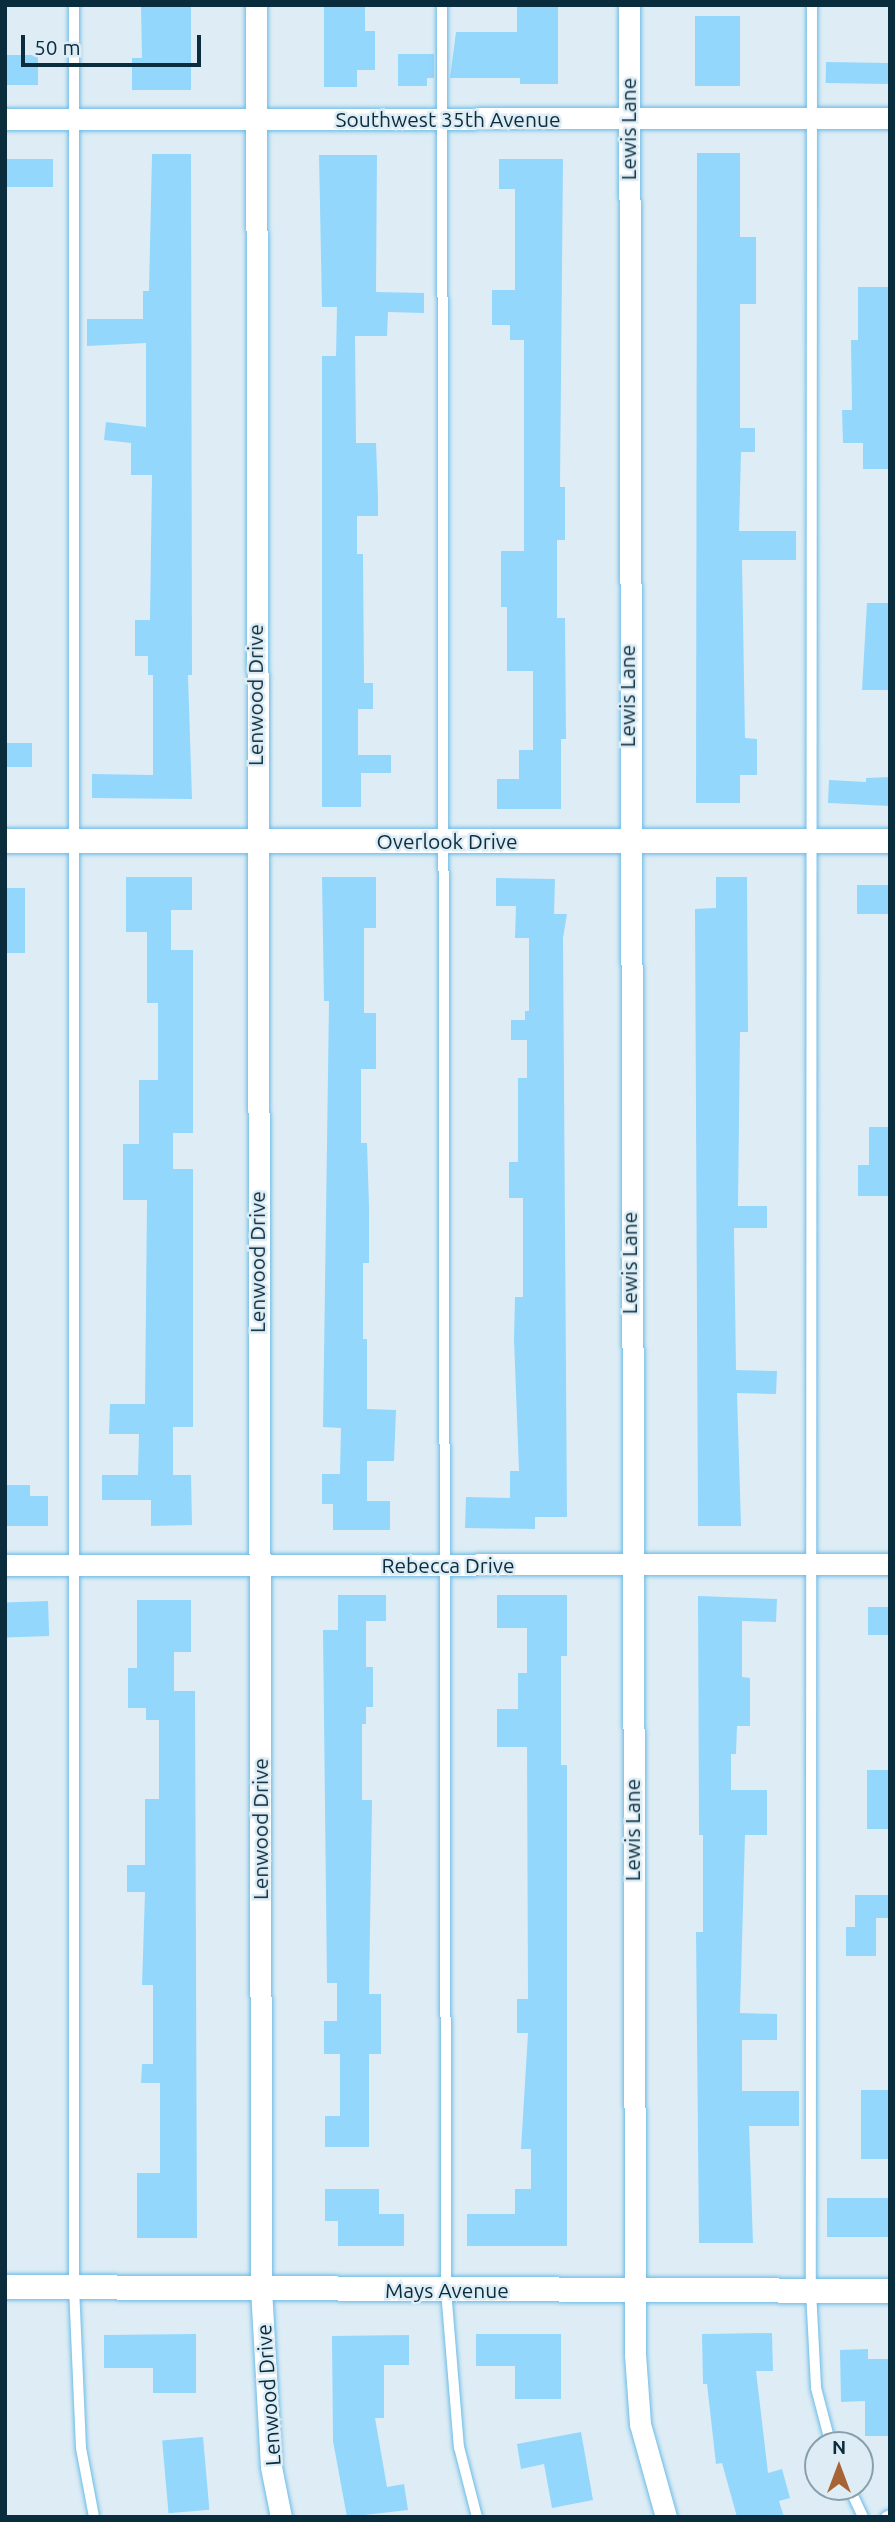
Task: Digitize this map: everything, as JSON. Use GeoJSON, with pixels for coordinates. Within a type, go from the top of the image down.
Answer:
{"type":"FeatureCollection","features":[{"type":"Feature","properties":{"kind":"street","name":"Lenwood Drive"},"geometry":{"type":"LineString","coordinates":[[256,5],[255,840],[261,2288],[271,2467],[281,2517]]}},
{"type":"Feature","properties":{"kind":"street","name":"Lewis Lane"},"geometry":{"type":"LineString","coordinates":[[629,5],[628,841],[634,2290],[640,2424],[666,2517]]}},
{"type":"Feature","properties":{"kind":"street","name":"Southwest 35th Avenue"},"geometry":{"type":"LineString","coordinates":[[5,118],[890,118]]}},
{"type":"Feature","properties":{"kind":"street","name":"Overlook Drive"},"geometry":{"type":"LineString","coordinates":[[5,841],[890,841]]}},
{"type":"Feature","properties":{"kind":"street","name":"Rebecca Drive"},"geometry":{"type":"LineString","coordinates":[[5,1565],[890,1564]]}},
{"type":"Feature","properties":{"kind":"street","name":"Mays Avenue"},"geometry":{"type":"LineString","coordinates":[[5,2287],[890,2291]]}},
{"type":"Feature","properties":{"kind":"lane"},"geometry":{"type":"LineString","coordinates":[[74,5],[77,1565],[74,2287],[80,2448],[94,2517]]}},
{"type":"Feature","properties":{"kind":"lane"},"geometry":{"type":"LineString","coordinates":[[442,5],[448,1565],[446,2290],[458,2447],[477,2517]]}},
{"type":"Feature","properties":{"kind":"lane"},"geometry":{"type":"LineString","coordinates":[[813,5],[809,841],[811,2291],[816,2388],[827,2431]]}},
{"type":"Feature","properties":{"kind":"lane"},"geometry":{"type":"LineString","coordinates":[[856,2501],[863,2517]]}},
{"type":"Feature","properties":{"kind":"building"},"geometry":{"type":"Polygon","coordinates":[[[141,5],[191,5],[191,90],[132,90],[132,58],[142,58],[141,5]]]}},
{"type":"Feature","properties":{"kind":"building"},"geometry":{"type":"Polygon","coordinates":[[[324,5],[365,5],[365,31],[375,31],[375,70],[357,70],[357,87],[324,87],[324,5]]]}},
{"type":"Feature","properties":{"kind":"building"},"geometry":{"type":"Polygon","coordinates":[[[517,5],[558,5],[558,84],[520,84],[520,78],[450,78],[456,32],[517,32],[517,5]]]}},
{"type":"Feature","properties":{"kind":"building"},"geometry":{"type":"Polygon","coordinates":[[[695,16],[740,16],[740,86],[695,86],[695,16]]]}},
{"type":"Feature","properties":{"kind":"building"},"geometry":{"type":"Polygon","coordinates":[[[398,54],[434,54],[434,78],[427,78],[427,86],[398,86],[398,54]]]}},
{"type":"Feature","properties":{"kind":"building"},"geometry":{"type":"Polygon","coordinates":[[[5,55],[38,55],[38,85],[5,85],[5,55]]]}},
{"type":"Feature","properties":{"kind":"building"},"geometry":{"type":"Polygon","coordinates":[[[826,62],[890,63],[890,84],[826,83],[826,62]]]}},
{"type":"Feature","properties":{"kind":"building"},"geometry":{"type":"Polygon","coordinates":[[[697,153],[740,153],[740,237],[756,237],[756,304],[740,304],[740,428],[755,428],[755,452],[741,452],[739,531],[796,531],[796,560],[742,560],[745,738],[757,739],[757,775],[740,775],[740,803],[696,803],[697,153]]]}},
{"type":"Feature","properties":{"kind":"building"},"geometry":{"type":"Polygon","coordinates":[[[152,154],[191,154],[192,675],[188,675],[192,799],[92,798],[92,774],[153,775],[153,675],[148,675],[148,656],[135,656],[135,620],[150,620],[152,475],[131,475],[131,443],[104,440],[106,422],[146,427],[146,343],[87,346],[87,319],[143,319],[143,291],[149,291],[152,154]]]}},
{"type":"Feature","properties":{"kind":"building"},"geometry":{"type":"Polygon","coordinates":[[[319,155],[377,155],[376,292],[424,293],[424,313],[388,312],[387,336],[355,336],[356,443],[376,443],[378,496],[378,516],[357,516],[357,554],[363,554],[364,683],[373,683],[373,709],[358,709],[358,755],[391,755],[391,773],[361,773],[361,807],[322,807],[322,356],[336,356],[337,307],[322,307],[319,155]]]}},
{"type":"Feature","properties":{"kind":"building"},"geometry":{"type":"Polygon","coordinates":[[[5,159],[53,159],[53,187],[5,187],[5,159]]]}},
{"type":"Feature","properties":{"kind":"building"},"geometry":{"type":"Polygon","coordinates":[[[499,159],[563,159],[560,487],[565,487],[565,540],[557,540],[557,618],[565,618],[566,739],[561,739],[561,809],[497,809],[497,779],[519,779],[519,750],[533,750],[533,671],[507,671],[507,607],[501,607],[501,551],[524,551],[524,340],[510,340],[510,325],[492,325],[492,290],[515,290],[515,189],[499,189],[499,159]]]}},
{"type":"Feature","properties":{"kind":"building"},"geometry":{"type":"Polygon","coordinates":[[[858,287],[890,287],[890,469],[863,469],[863,443],[843,443],[842,410],[852,410],[851,340],[858,340],[858,287]]]}},
{"type":"Feature","properties":{"kind":"building"},"geometry":{"type":"Polygon","coordinates":[[[867,603],[890,603],[890,690],[862,690],[867,603]]]}},
{"type":"Feature","properties":{"kind":"building"},"geometry":{"type":"Polygon","coordinates":[[[5,743],[32,743],[32,767],[5,767],[5,743]]]}},
{"type":"Feature","properties":{"kind":"building"},"geometry":{"type":"Polygon","coordinates":[[[890,777],[890,806],[828,803],[829,780],[866,782],[866,778],[890,777]]]}},
{"type":"Feature","properties":{"kind":"building"},"geometry":{"type":"Polygon","coordinates":[[[126,877],[192,877],[192,910],[171,910],[171,950],[193,950],[193,1133],[173,1133],[173,1169],[193,1169],[193,1427],[173,1427],[173,1475],[191,1475],[192,1525],[151,1526],[151,1500],[102,1500],[102,1475],[138,1475],[139,1434],[109,1434],[110,1404],[145,1404],[147,1200],[123,1200],[123,1144],[139,1144],[139,1080],[158,1080],[158,1003],[147,1003],[147,932],[126,932],[126,877]]]}},
{"type":"Feature","properties":{"kind":"building"},"geometry":{"type":"Polygon","coordinates":[[[322,877],[376,877],[376,928],[364,928],[364,1013],[376,1013],[376,1069],[361,1069],[361,1143],[367,1143],[369,1206],[369,1263],[363,1263],[363,1339],[367,1339],[367,1409],[396,1410],[394,1461],[367,1461],[367,1501],[390,1501],[390,1530],[333,1530],[333,1504],[322,1504],[322,1474],[340,1474],[341,1428],[323,1427],[329,1001],[324,1001],[322,877]]]}},
{"type":"Feature","properties":{"kind":"building"},"geometry":{"type":"Polygon","coordinates":[[[716,877],[747,877],[748,1032],[740,1032],[738,1206],[767,1206],[767,1228],[734,1228],[736,1370],[777,1371],[776,1394],[737,1393],[741,1526],[698,1526],[695,909],[716,908],[716,877]]]}},
{"type":"Feature","properties":{"kind":"building"},"geometry":{"type":"Polygon","coordinates":[[[496,878],[555,879],[554,914],[567,914],[563,938],[567,1517],[535,1517],[535,1529],[465,1528],[466,1497],[510,1498],[510,1471],[519,1471],[514,1339],[515,1297],[523,1297],[523,1198],[509,1198],[509,1162],[518,1162],[518,1078],[527,1078],[527,1040],[511,1040],[511,1020],[525,1020],[525,1011],[529,1011],[529,938],[515,938],[516,906],[496,906],[496,878]]]}},
{"type":"Feature","properties":{"kind":"building"},"geometry":{"type":"Polygon","coordinates":[[[857,885],[890,885],[890,914],[857,914],[857,885]]]}},
{"type":"Feature","properties":{"kind":"building"},"geometry":{"type":"Polygon","coordinates":[[[5,888],[25,888],[25,953],[5,953],[5,888]]]}},
{"type":"Feature","properties":{"kind":"building"},"geometry":{"type":"Polygon","coordinates":[[[869,1127],[890,1127],[890,1196],[858,1196],[858,1165],[869,1165],[869,1127]]]}},
{"type":"Feature","properties":{"kind":"building"},"geometry":{"type":"Polygon","coordinates":[[[5,1485],[30,1485],[30,1496],[48,1496],[48,1526],[5,1526],[5,1485]]]}},
{"type":"Feature","properties":{"kind":"building"},"geometry":{"type":"Polygon","coordinates":[[[338,1595],[386,1595],[386,1621],[366,1621],[366,1667],[373,1667],[373,1707],[366,1707],[366,1724],[362,1724],[362,1800],[372,1800],[369,1994],[381,1994],[381,2054],[369,2054],[369,2147],[325,2147],[325,2116],[340,2116],[340,2054],[324,2054],[324,2021],[337,2021],[337,1983],[327,1983],[323,1630],[338,1630],[338,1595]]]}},
{"type":"Feature","properties":{"kind":"building"},"geometry":{"type":"Polygon","coordinates":[[[497,1595],[567,1595],[567,1656],[561,1656],[561,1765],[567,1765],[567,2246],[467,2246],[467,2214],[515,2214],[515,2189],[531,2189],[531,2149],[521,2149],[528,2033],[517,2033],[517,1999],[528,1999],[527,1747],[497,1747],[497,1709],[518,1709],[518,1673],[527,1673],[527,1628],[497,1628],[497,1595]]]}},
{"type":"Feature","properties":{"kind":"building"},"geometry":{"type":"Polygon","coordinates":[[[698,1596],[777,1599],[776,1622],[742,1621],[742,1677],[750,1678],[750,1726],[737,1726],[736,1754],[731,1754],[731,1790],[767,1790],[767,1835],[745,1835],[740,2013],[777,2014],[777,2040],[742,2040],[742,2091],[799,2091],[799,2126],[749,2126],[753,2243],[699,2243],[696,1932],[703,1932],[703,1835],[699,1835],[698,1596]]]}},
{"type":"Feature","properties":{"kind":"building"},"geometry":{"type":"Polygon","coordinates":[[[137,1600],[191,1600],[191,1652],[174,1652],[174,1691],[195,1691],[197,2238],[137,2238],[137,2173],[160,2173],[160,2083],[141,2083],[142,2064],[153,2064],[153,1985],[142,1985],[145,1892],[127,1892],[127,1865],[145,1865],[145,1799],[159,1799],[159,1720],[146,1720],[146,1708],[128,1708],[128,1668],[137,1668],[137,1600]]]}},
{"type":"Feature","properties":{"kind":"building"},"geometry":{"type":"Polygon","coordinates":[[[48,1601],[49,1636],[6,1637],[5,1603],[48,1601]]]}},
{"type":"Feature","properties":{"kind":"building"},"geometry":{"type":"Polygon","coordinates":[[[868,1607],[890,1607],[890,1635],[868,1635],[868,1607]]]}},
{"type":"Feature","properties":{"kind":"building"},"geometry":{"type":"Polygon","coordinates":[[[867,1770],[890,1770],[890,1829],[867,1829],[867,1770]]]}},
{"type":"Feature","properties":{"kind":"building"},"geometry":{"type":"Polygon","coordinates":[[[855,1895],[890,1895],[890,1918],[876,1918],[876,1956],[846,1956],[846,1927],[855,1927],[855,1895]]]}},
{"type":"Feature","properties":{"kind":"building"},"geometry":{"type":"Polygon","coordinates":[[[861,2090],[890,2090],[890,2159],[861,2159],[861,2090]]]}},
{"type":"Feature","properties":{"kind":"building"},"geometry":{"type":"Polygon","coordinates":[[[325,2189],[379,2189],[379,2214],[404,2214],[404,2246],[338,2246],[338,2221],[325,2221],[325,2189]]]}},
{"type":"Feature","properties":{"kind":"building"},"geometry":{"type":"Polygon","coordinates":[[[827,2198],[890,2198],[890,2237],[827,2237],[827,2198]]]}},
{"type":"Feature","properties":{"kind":"building"},"geometry":{"type":"Polygon","coordinates":[[[772,2333],[773,2371],[756,2371],[768,2473],[782,2469],[790,2498],[779,2501],[784,2517],[737,2517],[722,2463],[716,2464],[707,2384],[703,2384],[702,2334],[772,2333]]]}},
{"type":"Feature","properties":{"kind":"building"},"geometry":{"type":"Polygon","coordinates":[[[196,2334],[196,2393],[153,2393],[153,2368],[104,2368],[104,2335],[196,2334]]]}},
{"type":"Feature","properties":{"kind":"building"},"geometry":{"type":"Polygon","coordinates":[[[476,2334],[561,2334],[561,2399],[515,2399],[515,2366],[476,2366],[476,2334]]]}},
{"type":"Feature","properties":{"kind":"building"},"geometry":{"type":"Polygon","coordinates":[[[409,2335],[409,2365],[384,2365],[384,2418],[375,2418],[387,2487],[404,2484],[408,2510],[347,2517],[333,2441],[332,2336],[409,2335]]]}},
{"type":"Feature","properties":{"kind":"building"},"geometry":{"type":"Polygon","coordinates":[[[868,2349],[868,2359],[890,2359],[890,2436],[874,2436],[874,2431],[865,2431],[865,2401],[841,2402],[840,2350],[868,2349]]]}},
{"type":"Feature","properties":{"kind":"building"},"geometry":{"type":"Polygon","coordinates":[[[581,2432],[593,2500],[552,2508],[544,2464],[521,2469],[517,2444],[581,2432]]]}},
{"type":"Feature","properties":{"kind":"building"},"geometry":{"type":"Polygon","coordinates":[[[203,2437],[209,2510],[169,2513],[162,2441],[203,2437]]]}}]}
